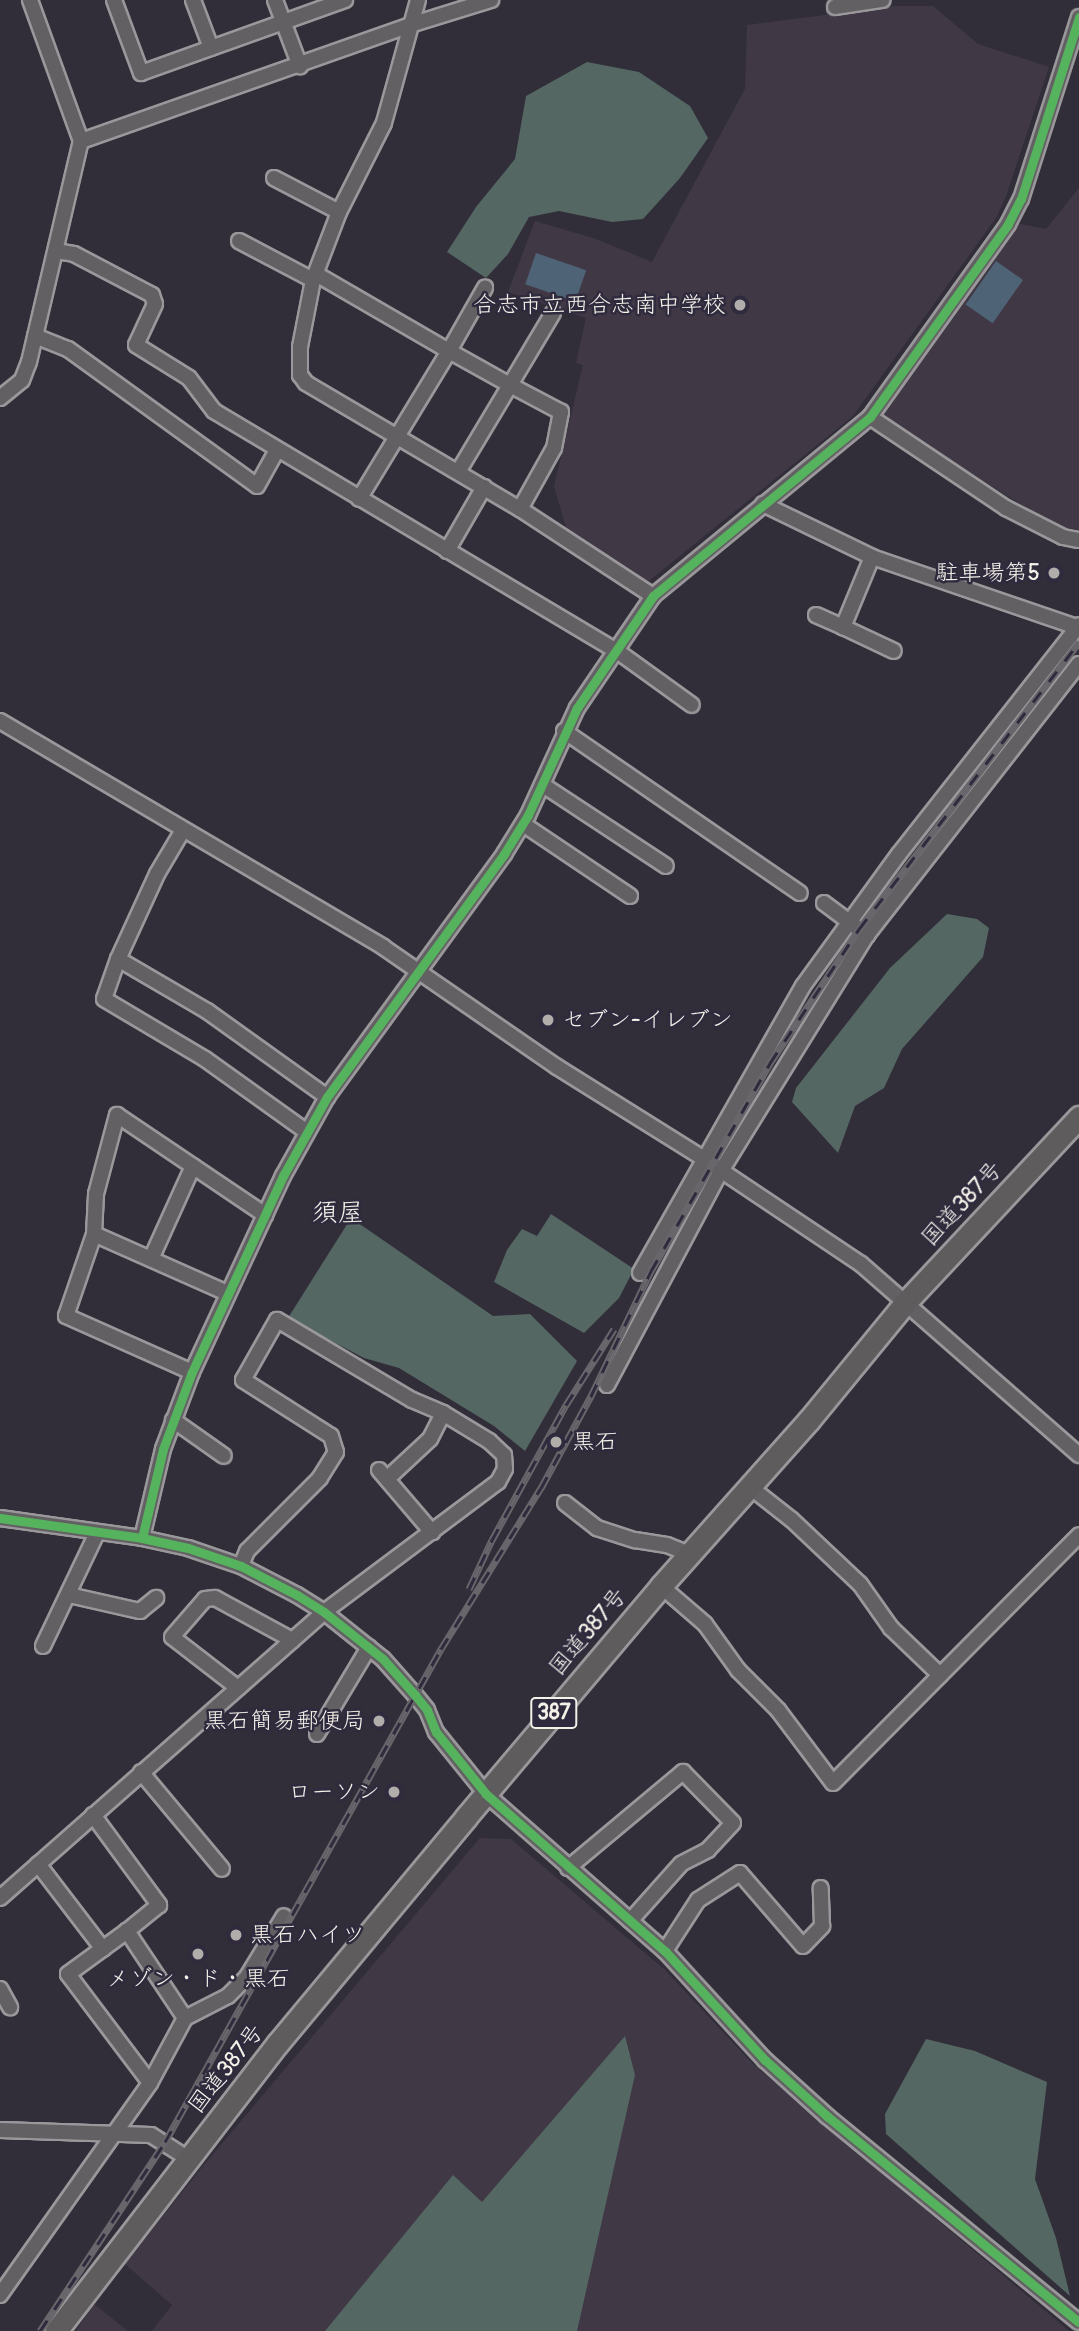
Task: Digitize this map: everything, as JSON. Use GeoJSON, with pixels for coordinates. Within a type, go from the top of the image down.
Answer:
{"type":"FeatureCollection","features":[{"type":"Feature","properties":{"kind":"highway","name":"国道387号"},"geometry":{"type":"LineString","coordinates":[[57,2331],[278,2043],[661,1586],[810,1420],[905,1303],[1079,1117]]}},
{"type":"Feature","properties":{"kind":"street"},"geometry":{"type":"LineString","coordinates":[[0,398],[22,380],[81,141],[30,0]]}},
{"type":"Feature","properties":{"kind":"street"},"geometry":{"type":"LineString","coordinates":[[114,0],[141,73],[345,0]]}},
{"type":"Feature","properties":{"kind":"street"},"geometry":{"type":"LineString","coordinates":[[193,0],[211,48]]}},
{"type":"Feature","properties":{"kind":"street"},"geometry":{"type":"LineString","coordinates":[[275,0],[300,66]]}},
{"type":"Feature","properties":{"kind":"street"},"geometry":{"type":"LineString","coordinates":[[418,0],[384,123],[370,156],[338,212],[315,277],[300,347],[300,375],[306,383],[520,509],[653,596]]}},
{"type":"Feature","properties":{"kind":"street"},"geometry":{"type":"LineString","coordinates":[[81,141],[410,25],[491,0]]}},
{"type":"Feature","properties":{"kind":"street"},"geometry":{"type":"LineString","coordinates":[[835,7],[882,0]]}},
{"type":"Feature","properties":{"kind":"street"},"geometry":{"type":"LineString","coordinates":[[142,1538],[173,1420],[192,1372],[265,1215],[327,1097],[523,824],[543,785],[564,731],[653,596],[870,417],[1008,224],[1021,199],[1079,17]]}},
{"type":"Feature","properties":{"kind":"street"},"geometry":{"type":"LineString","coordinates":[[274,178],[338,212]]}},
{"type":"Feature","properties":{"kind":"street"},"geometry":{"type":"LineString","coordinates":[[239,241],[315,277],[561,412],[554,448],[520,509]]}},
{"type":"Feature","properties":{"kind":"street"},"geometry":{"type":"LineString","coordinates":[[56,251],[74,254],[152,295],[155,304],[136,345],[188,378],[208,406],[277,450],[617,651],[692,705]]}},
{"type":"Feature","properties":{"kind":"street"},"geometry":{"type":"LineString","coordinates":[[359,499],[485,288]]}},
{"type":"Feature","properties":{"kind":"street"},"geometry":{"type":"LineString","coordinates":[[458,472],[553,313]]}},
{"type":"Feature","properties":{"kind":"street"},"geometry":{"type":"LineString","coordinates":[[35,336],[59,344],[79,356],[257,486],[277,450]]}},
{"type":"Feature","properties":{"kind":"street"},"geometry":{"type":"LineString","coordinates":[[870,417],[1006,508],[1063,537],[1079,540]]}},
{"type":"Feature","properties":{"kind":"street"},"geometry":{"type":"LineString","coordinates":[[447,551],[484,487]]}},
{"type":"Feature","properties":{"kind":"street"},"geometry":{"type":"LineString","coordinates":[[640,1273],[803,986],[848,921],[1079,627],[872,558],[763,504]]}},
{"type":"Feature","properties":{"kind":"street"},"geometry":{"type":"LineString","coordinates":[[843,627],[872,558]]}},
{"type":"Feature","properties":{"kind":"street"},"geometry":{"type":"LineString","coordinates":[[816,615],[894,651]]}},
{"type":"Feature","properties":{"kind":"street"},"geometry":{"type":"LineString","coordinates":[[607,1385],[721,1171],[867,935],[1079,664]]}},
{"type":"Feature","properties":{"kind":"street"},"geometry":{"type":"LineString","coordinates":[[0,721],[419,971],[557,1067],[704,1159],[861,1264],[1079,1455]]}},
{"type":"Feature","properties":{"kind":"street"},"geometry":{"type":"LineString","coordinates":[[564,731],[800,893]]}},
{"type":"Feature","properties":{"kind":"street"},"geometry":{"type":"LineString","coordinates":[[543,785],[666,866]]}},
{"type":"Feature","properties":{"kind":"street"},"geometry":{"type":"LineString","coordinates":[[523,824],[629,896]]}},
{"type":"Feature","properties":{"kind":"street"},"geometry":{"type":"LineString","coordinates":[[183,830],[157,874],[118,958],[104,999],[205,1059],[307,1132]]}},
{"type":"Feature","properties":{"kind":"street"},"geometry":{"type":"LineString","coordinates":[[824,903],[867,935]]}},
{"type":"Feature","properties":{"kind":"street"},"geometry":{"type":"LineString","coordinates":[[118,958],[208,1011],[327,1097]]}},
{"type":"Feature","properties":{"kind":"street"},"geometry":{"type":"LineString","coordinates":[[192,1372],[65,1316],[94,1234],[96,1194],[117,1115],[265,1215]]}},
{"type":"Feature","properties":{"kind":"street"},"geometry":{"type":"LineString","coordinates":[[151,1259],[193,1166]]}},
{"type":"Feature","properties":{"kind":"street"},"geometry":{"type":"LineString","coordinates":[[94,1234],[227,1293]]}},
{"type":"Feature","properties":{"kind":"street"},"geometry":{"type":"LineString","coordinates":[[0,1897],[324,1612],[498,1482],[505,1469],[500,1449],[443,1413],[412,1400],[277,1320],[243,1380],[331,1436],[336,1452],[320,1478],[247,1551],[241,1566]]}},
{"type":"Feature","properties":{"kind":"street"},"geometry":{"type":"LineString","coordinates":[[432,1532],[383,1474],[430,1439],[443,1413]]}},
{"type":"Feature","properties":{"kind":"street"},"geometry":{"type":"LineString","coordinates":[[173,1420],[224,1456]]}},
{"type":"Feature","properties":{"kind":"street"},"geometry":{"type":"LineString","coordinates":[[750,1487],[792,1520],[860,1584],[891,1628],[940,1675]]}},
{"type":"Feature","properties":{"kind":"street"},"geometry":{"type":"LineString","coordinates":[[565,1503],[597,1528],[635,1540],[667,1545],[689,1554]]}},
{"type":"Feature","properties":{"kind":"street"},"geometry":{"type":"LineString","coordinates":[[0,1518],[142,1538],[188,1548],[241,1566],[298,1595],[324,1612],[369,1647],[415,1695],[436,1732],[486,1794],[665,1951],[765,2060],[827,2116],[1079,2322]]}},
{"type":"Feature","properties":{"kind":"street"},"geometry":{"type":"LineString","coordinates":[[43,1646],[97,1532]]}},
{"type":"Feature","properties":{"kind":"street"},"geometry":{"type":"LineString","coordinates":[[661,1586],[705,1624],[738,1670],[778,1710],[833,1783],[1079,1535]]}},
{"type":"Feature","properties":{"kind":"street"},"geometry":{"type":"LineString","coordinates":[[69,1595],[141,1611],[156,1598]]}},
{"type":"Feature","properties":{"kind":"street"},"geometry":{"type":"LineString","coordinates":[[237,1688],[173,1640],[173,1633],[205,1599],[215,1598],[292,1640]]}},
{"type":"Feature","properties":{"kind":"street"},"geometry":{"type":"LineString","coordinates":[[317,1734],[369,1647]]}},
{"type":"Feature","properties":{"kind":"street"},"geometry":{"type":"LineString","coordinates":[[141,1772],[222,1869]]}},
{"type":"Feature","properties":{"kind":"street"},"geometry":{"type":"LineString","coordinates":[[568,1868],[683,1772],[733,1823],[708,1850],[681,1864],[630,1921]]}},
{"type":"Feature","properties":{"kind":"street"},"geometry":{"type":"LineString","coordinates":[[93,1815],[159,1905],[68,1974],[150,2083]]}},
{"type":"Feature","properties":{"kind":"street"},"geometry":{"type":"LineString","coordinates":[[38,1864],[103,1949]]}},
{"type":"Feature","properties":{"kind":"street"},"geometry":{"type":"LineString","coordinates":[[665,1951],[698,1900],[740,1873],[803,1945],[822,1926],[821,1888]]}},
{"type":"Feature","properties":{"kind":"street"},"geometry":{"type":"LineString","coordinates":[[0,2295],[150,2083],[185,2018],[228,1996],[247,1977],[284,1916]]}},
{"type":"Feature","properties":{"kind":"street"},"geometry":{"type":"LineString","coordinates":[[127,1931],[185,2018]]}},
{"type":"Feature","properties":{"kind":"street"},"geometry":{"type":"LineString","coordinates":[[0,1989],[10,2007]]}},
{"type":"Feature","properties":{"kind":"street"},"geometry":{"type":"LineString","coordinates":[[0,2130],[150,2135],[189,2159]]}},
{"type":"Feature","properties":{"kind":"shaded area","name":"合志市立西合志南中学校"},"geometry":{"type":"Polygon","coordinates":[[[896,6],[933,6],[978,44],[1049,67],[1006,196],[996,218],[853,416],[645,584],[568,534],[554,486],[583,365],[576,363],[586,318],[508,292],[535,221],[596,239],[652,262],[745,89],[747,25],[896,6]]]}},
{"type":"Feature","properties":{"kind":"shaded area"},"geometry":{"type":"Polygon","coordinates":[[[1079,188],[1079,535],[1065,532],[879,415],[1015,223],[1046,229],[1079,188]]]}},
{"type":"Feature","properties":{"kind":"shaded area"},"geometry":{"type":"Polygon","coordinates":[[[480,1838],[511,1839],[665,1970],[754,2065],[1069,2331],[152,2331],[172,2305],[125,2264],[203,2166],[480,1838]]]}},
{"type":"Feature","properties":{"kind":"shaded area"},"geometry":{"type":"Polygon","coordinates":[[[94,2304],[128,2331],[76,2331],[94,2304]]]}},
{"type":"Feature","properties":{"kind":"green space"},"geometry":{"type":"Polygon","coordinates":[[[587,62],[639,72],[690,106],[708,138],[680,178],[643,219],[612,222],[559,211],[529,217],[508,254],[486,278],[447,252],[476,207],[515,159],[526,96],[587,62]]]}},
{"type":"Feature","properties":{"kind":"green space"},"geometry":{"type":"Polygon","coordinates":[[[947,914],[977,919],[989,928],[983,957],[902,1049],[884,1088],[855,1106],[838,1153],[792,1102],[796,1088],[890,968],[947,914]]]}},
{"type":"Feature","properties":{"kind":"green space"},"geometry":{"type":"Polygon","coordinates":[[[551,1214],[634,1269],[619,1298],[584,1333],[494,1282],[507,1250],[522,1229],[537,1236],[551,1214]]]}},
{"type":"Feature","properties":{"kind":"green space"},"geometry":{"type":"Polygon","coordinates":[[[351,1218],[493,1316],[530,1314],[577,1361],[525,1451],[494,1426],[399,1368],[364,1358],[288,1318],[351,1218]]]}},
{"type":"Feature","properties":{"kind":"green space"},"geometry":{"type":"Polygon","coordinates":[[[625,2036],[635,2075],[577,2331],[325,2331],[453,2175],[482,2202],[625,2036]]]}},
{"type":"Feature","properties":{"kind":"green space"},"geometry":{"type":"Polygon","coordinates":[[[926,2039],[975,2051],[1047,2082],[1035,2179],[1056,2238],[1070,2296],[886,2134],[885,2114],[926,2039]]]}},
{"type":"Feature","properties":{"kind":"water"},"geometry":{"type":"Polygon","coordinates":[[[536,253],[586,270],[575,301],[525,284],[536,253]]]}},
{"type":"Feature","properties":{"kind":"water"},"geometry":{"type":"Polygon","coordinates":[[[996,261],[1023,280],[993,323],[966,304],[996,261]]]}},
{"type":"Feature","properties":{"kind":"railway"},"geometry":{"type":"LineString","coordinates":[[40,2331],[165,2142],[441,1649],[541,1488],[591,1396],[651,1271],[770,1063],[859,929],[1079,642]]}},
{"type":"Feature","properties":{"kind":"railway"},"geometry":{"type":"LineString","coordinates":[[469,1589],[492,1540],[566,1405],[614,1329]]}},
{"type":"Feature","properties":{"kind":"cycle path"},"geometry":{"type":"LineString","coordinates":[[142,1538],[163,1449],[192,1372],[283,1176],[327,1097],[504,854],[528,815],[577,708],[653,596],[870,417],[1008,224],[1021,199],[1079,17]]}},
{"type":"Feature","properties":{"kind":"cycle path"},"geometry":{"type":"LineString","coordinates":[[0,1518],[142,1538],[188,1548],[241,1566],[324,1612],[383,1659],[427,1710],[436,1732],[486,1794],[665,1951],[765,2060],[827,2116],[1079,2322]]}},
{"type":"Feature","properties":{"kind":"place","name":"合志市立西合志南中学校"},"geometry":{"type":"Point","coordinates":[740,305]}},
{"type":"Feature","properties":{"kind":"place","name":"駐車場第5"},"geometry":{"type":"Point","coordinates":[1054,573]}},
{"type":"Feature","properties":{"kind":"place","name":"セブン-イレブン"},"geometry":{"type":"Point","coordinates":[548,1020]}},
{"type":"Feature","properties":{"kind":"place","name":"黒石"},"geometry":{"type":"Point","coordinates":[556,1442]}},
{"type":"Feature","properties":{"kind":"place","name":"黒石簡易郵便局"},"geometry":{"type":"Point","coordinates":[379,1721]}},
{"type":"Feature","properties":{"kind":"place","name":"ローソン"},"geometry":{"type":"Point","coordinates":[394,1792]}},
{"type":"Feature","properties":{"kind":"place","name":"黒石ハイツ"},"geometry":{"type":"Point","coordinates":[236,1935]}},
{"type":"Feature","properties":{"kind":"place","name":"メゾン・ド・黒石"},"geometry":{"type":"Point","coordinates":[198,1954]}},
{"type":"Feature","properties":{"kind":"district","name":"須屋"},"geometry":{"type":"Point","coordinates":[338,1214]}}]}
